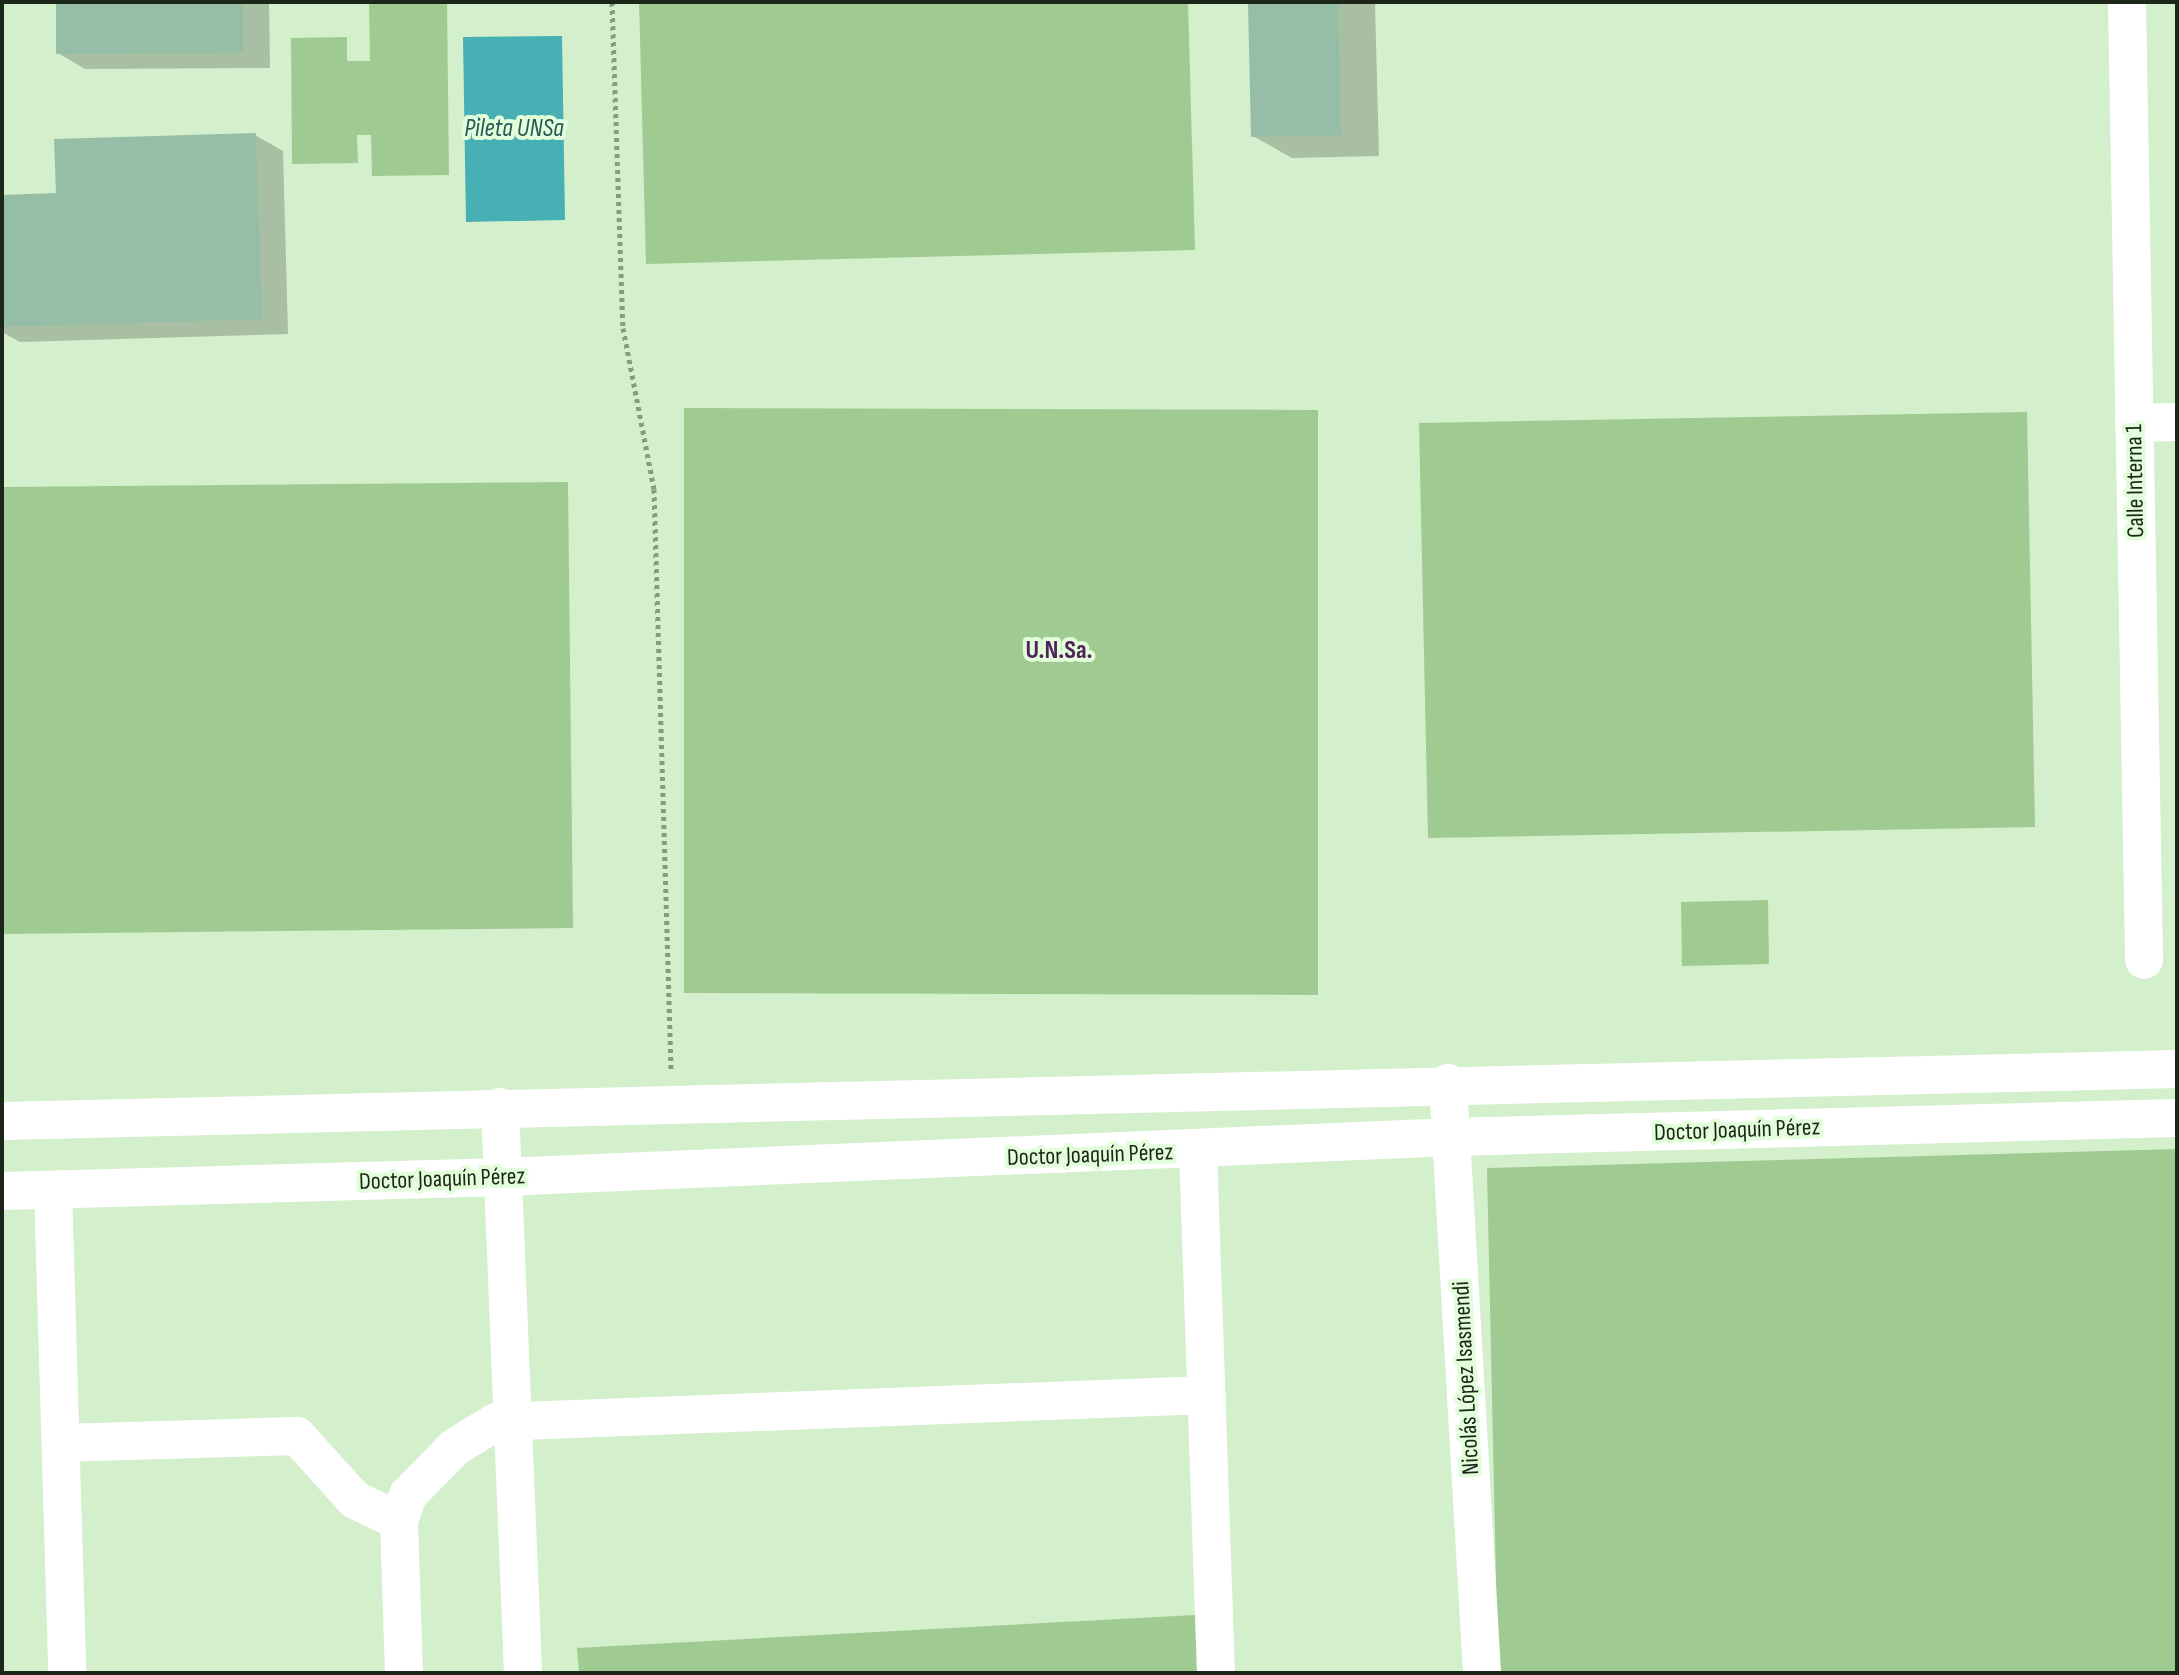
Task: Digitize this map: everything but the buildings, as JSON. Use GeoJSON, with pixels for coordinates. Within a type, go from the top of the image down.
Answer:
{"type":"FeatureCollection","features":[{"type":"Feature","properties":{"kind":"street","name":"Calle Interna 1"},"geometry":{"type":"LineString","coordinates":[[2127,2],[2144,960]]}},
{"type":"Feature","properties":{"kind":"street"},"geometry":{"type":"LineString","coordinates":[[2134,423],[2177,422]]}},
{"type":"Feature","properties":{"kind":"street"},"geometry":{"type":"LineString","coordinates":[[2,1121],[1448,1083],[2177,1069]]}},
{"type":"Feature","properties":{"kind":"street","name":"Nicolás López Isasmendi"},"geometry":{"type":"LineString","coordinates":[[1448,1083],[1482,1673]]}},
{"type":"Feature","properties":{"kind":"street"},"geometry":{"type":"LineString","coordinates":[[500,1107],[523,1673]]}},
{"type":"Feature","properties":{"kind":"street","name":"Doctor Joaquín Pérez"},"geometry":{"type":"LineString","coordinates":[[2,1191],[503,1177],[1198,1151],[1452,1137],[2177,1118]]}},
{"type":"Feature","properties":{"kind":"street"},"geometry":{"type":"LineString","coordinates":[[1198,1151],[1216,1673]]}},
{"type":"Feature","properties":{"kind":"street"},"geometry":{"type":"LineString","coordinates":[[53,1190],[67,1673]]}},
{"type":"Feature","properties":{"kind":"street"},"geometry":{"type":"LineString","coordinates":[[404,1673],[399,1521],[420,1477],[475,1432],[512,1419],[1206,1395]]}},
{"type":"Feature","properties":{"kind":"street"},"geometry":{"type":"LineString","coordinates":[[61,1443],[297,1436],[355,1500],[399,1521]]}},
{"type":"Feature","properties":{"kind":"path"},"geometry":{"type":"LineString","coordinates":[[612,2],[623,328],[654,489],[672,1102]]}},
{"type":"Feature","properties":{"kind":"green space"},"geometry":{"type":"Polygon","coordinates":[[[369,2],[447,2],[449,175],[372,176],[371,135],[357,135],[358,163],[292,164],[291,38],[347,37],[347,61],[370,61],[369,2]]]}},
{"type":"Feature","properties":{"kind":"green space"},"geometry":{"type":"Polygon","coordinates":[[[639,2],[1188,2],[1195,250],[646,264],[639,2]]]}},
{"type":"Feature","properties":{"kind":"green space"},"geometry":{"type":"Polygon","coordinates":[[[684,408],[1318,410],[1318,995],[684,993],[684,408]]]}},
{"type":"Feature","properties":{"kind":"green space"},"geometry":{"type":"Polygon","coordinates":[[[2027,412],[2035,827],[1428,838],[1419,423],[2027,412]]]}},
{"type":"Feature","properties":{"kind":"green space"},"geometry":{"type":"Polygon","coordinates":[[[568,482],[573,928],[2,934],[2,487],[568,482]]]}},
{"type":"Feature","properties":{"kind":"green space"},"geometry":{"type":"Polygon","coordinates":[[[1768,900],[1769,964],[1682,966],[1681,902],[1768,900]]]}},
{"type":"Feature","properties":{"kind":"green space"},"geometry":{"type":"Polygon","coordinates":[[[2177,1149],[2177,1673],[1498,1673],[1487,1168],[2177,1149]]]}},
{"type":"Feature","properties":{"kind":"green space"},"geometry":{"type":"Polygon","coordinates":[[[1213,1614],[1204,1673],[579,1673],[577,1648],[1213,1614]]]}},
{"type":"Feature","properties":{"kind":"water","name":"Pileta UNSa"},"geometry":{"type":"Polygon","coordinates":[[[562,36],[565,220],[466,222],[463,37],[562,36]]]}},
{"type":"Feature","properties":{"kind":"district","name":"U.N.Sa."},"geometry":{"type":"Point","coordinates":[1059,651]}}]}
